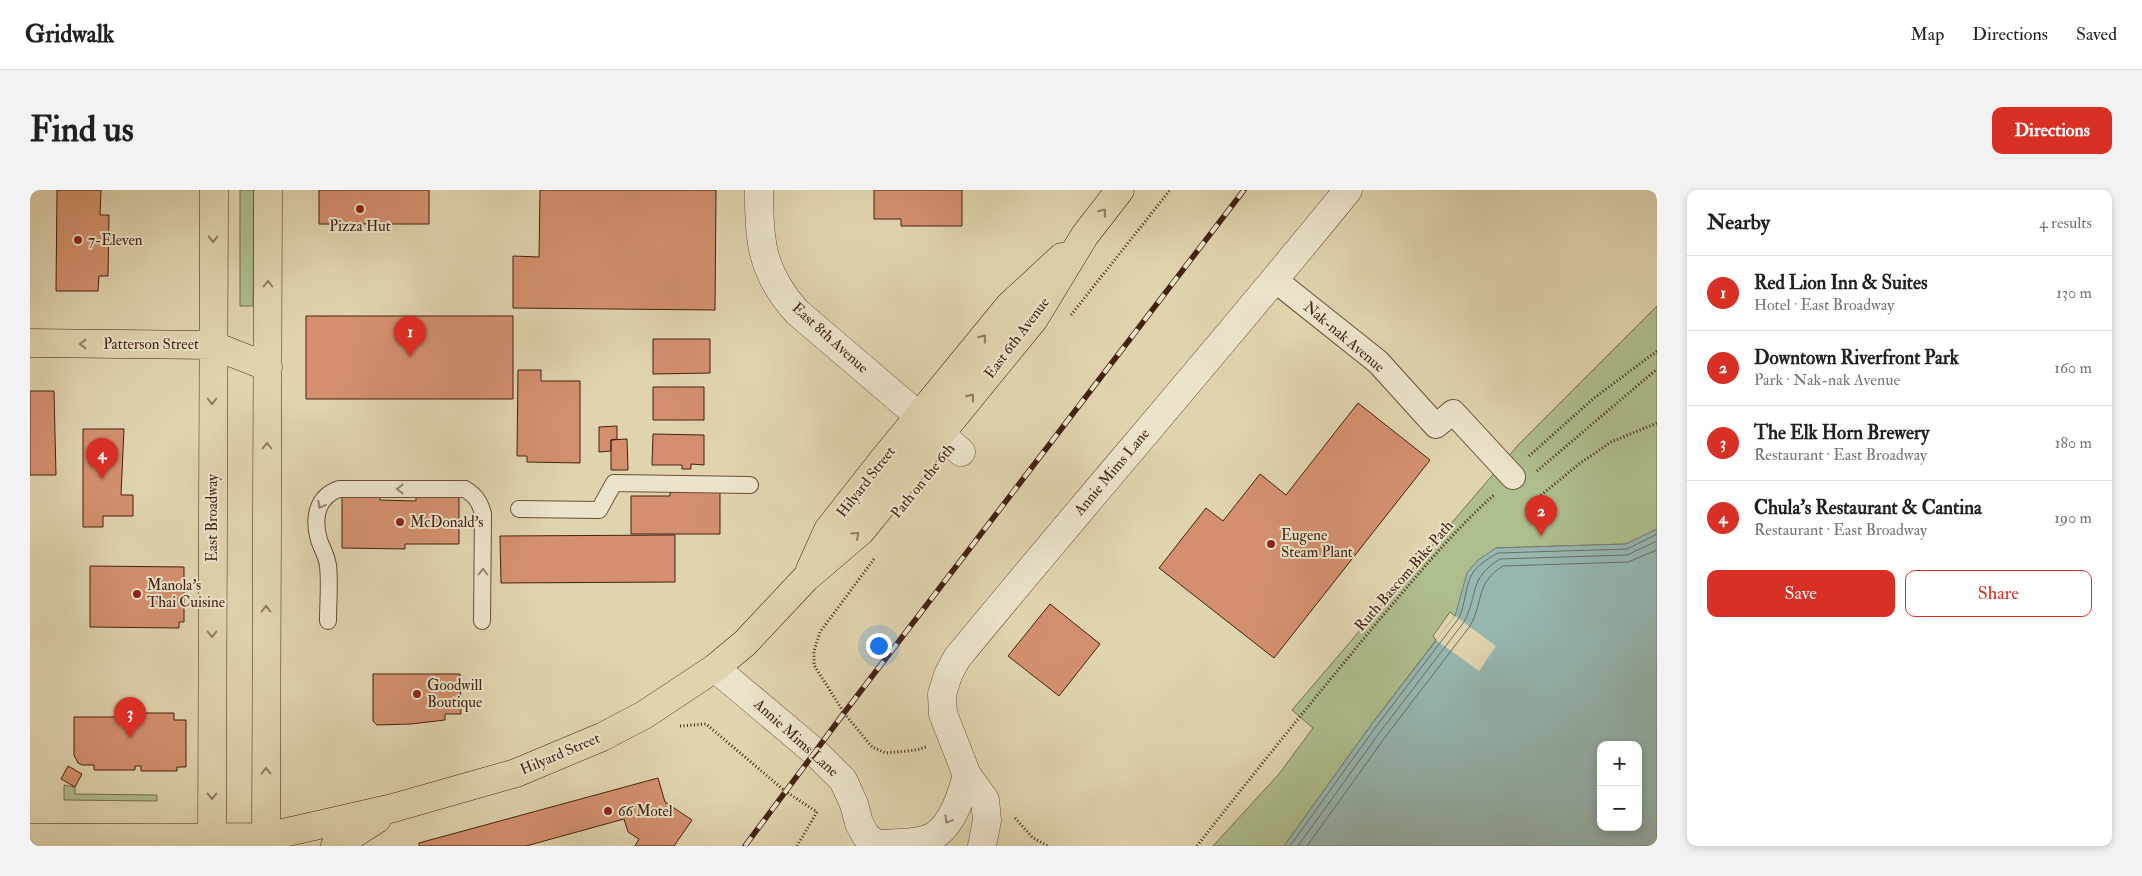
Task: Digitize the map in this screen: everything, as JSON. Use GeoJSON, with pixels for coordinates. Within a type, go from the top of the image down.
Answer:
{"type":"FeatureCollection","features":[{"type":"Feature","properties":{"kind":"main road","name":"East Broadway"},"geometry":{"type":"LineString","coordinates":[[212,842],[212,345],[214,190]]}},
{"type":"Feature","properties":{"kind":"main road"},"geometry":{"type":"LineString","coordinates":[[266,842],[268,190]]}},
{"type":"Feature","properties":{"kind":"main road","name":"East 6th Avenue"},"geometry":{"type":"LineString","coordinates":[[951,444],[1034,320],[1085,235],[1120,190]]}},
{"type":"Feature","properties":{"kind":"main road","name":"East 6th Avenue"},"geometry":{"type":"LineString","coordinates":[[919,417],[1009,306],[1085,235]]}},
{"type":"Feature","properties":{"kind":"main road","name":"Patterson Street"},"geometry":{"type":"LineString","coordinates":[[30,343],[212,345],[268,367]]}},
{"type":"Feature","properties":{"kind":"main road","name":"Hilyard Street"},"geometry":{"type":"LineString","coordinates":[[806,578],[828,530],[919,417]]}},
{"type":"Feature","properties":{"kind":"main road","name":"Hilyard Street"},"geometry":{"type":"LineString","coordinates":[[212,842],[266,842],[516,773],[568,752],[644,715],[715,668],[745,643],[806,578],[861,531],[951,444]]}},
{"type":"Feature","properties":{"kind":"main road"},"geometry":{"type":"LineString","coordinates":[[335,846],[393,808]]}},
{"type":"Feature","properties":{"kind":"main road"},"geometry":{"type":"LineString","coordinates":[[30,838],[212,842]]}},
{"type":"Feature","properties":{"kind":"street","name":"East 8th Avenue"},"geometry":{"type":"LineString","coordinates":[[759,190],[760,235],[763,253],[771,274],[783,296],[797,312],[951,444]]}},
{"type":"Feature","properties":{"kind":"street","name":"Annie Mims Lane"},"geometry":{"type":"LineString","coordinates":[[982,846],[987,820],[985,800],[967,775],[943,714],[942,694],[948,675],[957,658],[1068,523],[1275,280],[1348,190]]}},
{"type":"Feature","properties":{"kind":"street","name":"Nak-nak Avenue"},"geometry":{"type":"LineString","coordinates":[[1275,280],[1378,362],[1436,426],[1453,412],[1513,477]]}},
{"type":"Feature","properties":{"kind":"street","name":"Annie Mims Lane"},"geometry":{"type":"LineString","coordinates":[[715,668],[815,752],[843,780],[854,804],[859,823],[871,843],[926,840],[944,827],[960,800],[967,775]]}},
{"type":"Feature","properties":{"kind":"lane"},"geometry":{"type":"LineString","coordinates":[[519,509],[599,510],[614,483],[750,485]]}},
{"type":"Feature","properties":{"kind":"lane"},"geometry":{"type":"LineString","coordinates":[[328,620],[328,566],[318,536],[316,515],[320,502],[329,493],[339,489],[465,489],[480,502],[483,514],[482,621]]}},
{"type":"Feature","properties":{"kind":"path"},"geometry":{"type":"LineString","coordinates":[[1068,320],[1170,190]]}},
{"type":"Feature","properties":{"kind":"path","name":"Ruth Bascom Bike Path"},"geometry":{"type":"LineString","coordinates":[[1197,846],[1295,721],[1472,514],[1513,477],[1523,461],[1594,398],[1657,351]]}},
{"type":"Feature","properties":{"kind":"path"},"geometry":{"type":"LineString","coordinates":[[1513,477],[1533,475],[1657,369]]}},
{"type":"Feature","properties":{"kind":"path"},"geometry":{"type":"LineString","coordinates":[[1533,502],[1579,464],[1611,442],[1657,423]]}},
{"type":"Feature","properties":{"kind":"path"},"geometry":{"type":"LineString","coordinates":[[879,553],[820,632],[815,646],[814,665],[844,713],[872,747],[886,753],[899,753],[917,750],[934,744]]}},
{"type":"Feature","properties":{"kind":"path"},"geometry":{"type":"LineString","coordinates":[[677,726],[706,724],[785,791],[817,812],[797,846]]}},
{"type":"Feature","properties":{"kind":"green space"},"geometry":{"type":"Polygon","coordinates":[[[240,190],[254,190],[253,306],[240,306],[240,190]]]}},
{"type":"Feature","properties":{"kind":"green space"},"geometry":{"type":"Polygon","coordinates":[[[1657,306],[1657,529],[1627,544],[1496,548],[1455,616],[1450,612],[1433,636],[1436,640],[1371,725],[1284,846],[1213,846],[1279,774],[1313,728],[1292,710],[1519,444],[1657,306]]]}},
{"type":"Feature","properties":{"kind":"green space"},"geometry":{"type":"Polygon","coordinates":[[[64,785],[75,787],[75,794],[157,795],[157,801],[64,800],[64,785]]]}},
{"type":"Feature","properties":{"kind":"water"},"geometry":{"type":"Polygon","coordinates":[[[1657,529],[1657,846],[1284,846],[1371,725],[1455,616],[1467,573],[1478,560],[1496,548],[1626,544],[1657,529]]]}},
{"type":"Feature","properties":{"kind":"pier"},"geometry":{"type":"Polygon","coordinates":[[[1455,616],[1496,646],[1479,671],[1436,640],[1455,616]]]}},
{"type":"Feature","properties":{"kind":"building"},"geometry":{"type":"Polygon","coordinates":[[[57,190],[101,190],[100,215],[109,215],[108,276],[99,276],[98,291],[56,291],[57,190]]]}},
{"type":"Feature","properties":{"kind":"building"},"geometry":{"type":"Polygon","coordinates":[[[319,190],[429,190],[429,224],[319,224],[319,190]]]}},
{"type":"Feature","properties":{"kind":"building"},"geometry":{"type":"Polygon","coordinates":[[[540,190],[716,190],[715,310],[513,308],[513,256],[539,257],[540,190]]]}},
{"type":"Feature","properties":{"kind":"building"},"geometry":{"type":"Polygon","coordinates":[[[874,190],[962,190],[962,226],[901,226],[901,219],[874,219],[874,190]]]}},
{"type":"Feature","properties":{"kind":"building"},"geometry":{"type":"Polygon","coordinates":[[[306,316],[513,316],[513,399],[306,399],[306,316]]]}},
{"type":"Feature","properties":{"kind":"building"},"geometry":{"type":"Polygon","coordinates":[[[653,339],[710,339],[710,373],[653,374],[653,339]]]}},
{"type":"Feature","properties":{"kind":"building"},"geometry":{"type":"Polygon","coordinates":[[[518,370],[541,370],[541,381],[580,381],[580,463],[527,462],[527,456],[517,456],[518,370]]]}},
{"type":"Feature","properties":{"kind":"building"},"geometry":{"type":"Polygon","coordinates":[[[653,387],[704,387],[704,420],[653,420],[653,387]]]}},
{"type":"Feature","properties":{"kind":"building"},"geometry":{"type":"Polygon","coordinates":[[[30,391],[54,391],[56,475],[30,475],[30,391]]]}},
{"type":"Feature","properties":{"kind":"building","name":"Eugene Steam Plant"},"geometry":{"type":"Polygon","coordinates":[[[1358,403],[1430,460],[1274,658],[1159,568],[1206,508],[1223,521],[1260,474],[1286,495],[1358,403]]]}},
{"type":"Feature","properties":{"kind":"building"},"geometry":{"type":"Polygon","coordinates":[[[617,426],[617,439],[611,440],[611,451],[599,452],[599,427],[617,426]]]}},
{"type":"Feature","properties":{"kind":"building"},"geometry":{"type":"Polygon","coordinates":[[[83,429],[124,429],[121,495],[133,495],[133,516],[103,516],[103,527],[83,527],[83,429]]]}},
{"type":"Feature","properties":{"kind":"building"},"geometry":{"type":"Polygon","coordinates":[[[653,434],[704,435],[704,465],[691,464],[691,469],[682,469],[682,465],[652,465],[653,434]]]}},
{"type":"Feature","properties":{"kind":"building"},"geometry":{"type":"Polygon","coordinates":[[[627,439],[628,470],[611,470],[611,440],[627,439]]]}},
{"type":"Feature","properties":{"kind":"building"},"geometry":{"type":"Polygon","coordinates":[[[670,492],[720,492],[720,534],[631,534],[631,496],[670,496],[670,492]]]}},
{"type":"Feature","properties":{"kind":"building","name":"McDonald's"},"geometry":{"type":"Polygon","coordinates":[[[416,493],[459,494],[459,544],[405,544],[405,549],[342,548],[342,494],[380,494],[380,500],[416,501],[416,493]]]}},
{"type":"Feature","properties":{"kind":"building"},"geometry":{"type":"Polygon","coordinates":[[[675,535],[675,582],[501,583],[500,536],[675,535]]]}},
{"type":"Feature","properties":{"kind":"building","name":"Manola's Thai Cuisine"},"geometry":{"type":"Polygon","coordinates":[[[90,566],[184,567],[184,622],[179,622],[179,628],[90,627],[90,566]]]}},
{"type":"Feature","properties":{"kind":"building"},"geometry":{"type":"Polygon","coordinates":[[[1050,604],[1100,644],[1059,696],[1008,656],[1050,604]]]}},
{"type":"Feature","properties":{"kind":"building","name":"Goodwill Boutique"},"geometry":{"type":"Polygon","coordinates":[[[373,674],[460,674],[461,714],[445,714],[445,720],[377,725],[373,721],[373,674]]]}},
{"type":"Feature","properties":{"kind":"building"},"geometry":{"type":"Polygon","coordinates":[[[128,713],[174,713],[174,720],[186,720],[186,767],[177,767],[177,771],[141,771],[141,766],[135,766],[135,770],[94,770],[94,765],[78,763],[74,755],[74,717],[128,717],[128,713]]]}},
{"type":"Feature","properties":{"kind":"building"},"geometry":{"type":"Polygon","coordinates":[[[68,766],[82,774],[75,787],[61,779],[68,766]]]}},
{"type":"Feature","properties":{"kind":"building","name":"66 Motel"},"geometry":{"type":"Polygon","coordinates":[[[658,778],[665,802],[692,820],[674,846],[635,846],[639,839],[628,832],[624,819],[526,846],[419,846],[419,843],[658,778]]]}},
{"type":"Feature","properties":{"kind":"railway"},"geometry":{"type":"LineString","coordinates":[[745,846],[844,713],[1244,190]]}},
{"type":"Feature","properties":{"kind":"place","name":"Pizza Hut"},"geometry":{"type":"Point","coordinates":[360,209]}},
{"type":"Feature","properties":{"kind":"place","name":"7-Eleven"},"geometry":{"type":"Point","coordinates":[78,240]}},
{"type":"Feature","properties":{"kind":"place","name":"Red Lion Inn & Suites"},"geometry":{"type":"Point","coordinates":[410,357]}},
{"type":"Feature","properties":{"kind":"place","name":"Chula's Restaurant & Cantina"},"geometry":{"type":"Point","coordinates":[102,479]}},
{"type":"Feature","properties":{"kind":"place","name":"McDonald's"},"geometry":{"type":"Point","coordinates":[400,522]}},
{"type":"Feature","properties":{"kind":"place","name":"Downtown Riverfront Park"},"geometry":{"type":"Point","coordinates":[1541,536]}},
{"type":"Feature","properties":{"kind":"place","name":"Eugene Steam Plant"},"geometry":{"type":"Point","coordinates":[1271,544]}},
{"type":"Feature","properties":{"kind":"place","name":"Manola's Thai Cuisine"},"geometry":{"type":"Point","coordinates":[137,594]}},
{"type":"Feature","properties":{"kind":"place","name":"Goodwill Boutique"},"geometry":{"type":"Point","coordinates":[417,694]}},
{"type":"Feature","properties":{"kind":"place","name":"The Elk Horn Brewery"},"geometry":{"type":"Point","coordinates":[130,738]}},
{"type":"Feature","properties":{"kind":"place","name":"66 Motel"},"geometry":{"type":"Point","coordinates":[608,811]}}]}
